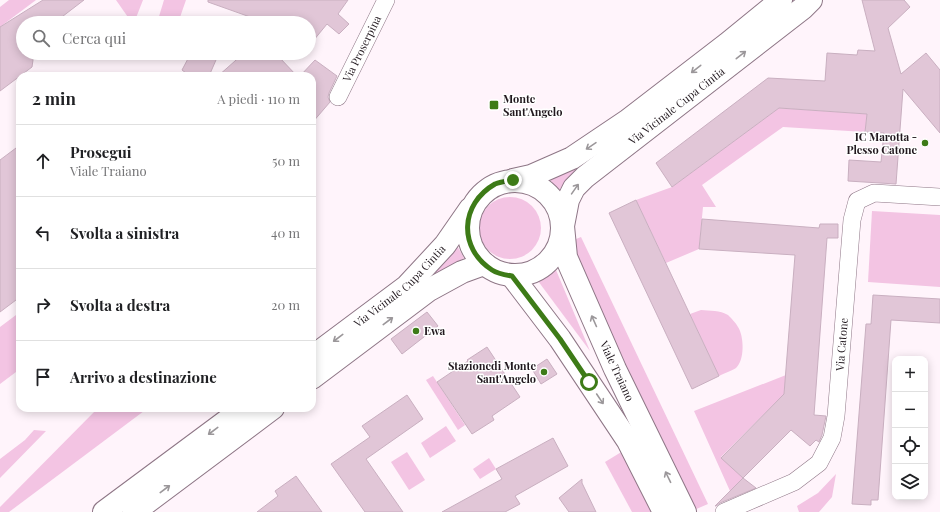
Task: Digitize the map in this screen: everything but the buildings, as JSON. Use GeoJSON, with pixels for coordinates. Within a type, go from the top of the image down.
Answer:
{"type":"FeatureCollection","features":[{"type":"Feature","properties":{"kind":"main road","name":"Via Vicinale Cupa Cintia"},"geometry":{"type":"LineString","coordinates":[[513,180],[531,176],[572,158],[627,121],[727,44],[781,0]]}},
{"type":"Feature","properties":{"kind":"main road","name":"Via Vicinale Cupa Cintia"},"geometry":{"type":"LineString","coordinates":[[563,226],[568,200],[574,188],[585,177],[803,8],[811,0]]}},
{"type":"Feature","properties":{"kind":"main road"},"geometry":{"type":"LineString","coordinates":[[513,180],[528,182],[542,189],[556,204],[561,215],[563,226],[558,248],[549,262],[534,272],[512,276],[492,270],[476,256],[468,237],[468,220],[474,203],[483,192],[497,183],[513,180]]}},
{"type":"Feature","properties":{"kind":"main road","name":"Via Vicinale Cupa Cintia"},"geometry":{"type":"LineString","coordinates":[[316,354],[407,286],[445,245],[474,203]]}},
{"type":"Feature","properties":{"kind":"main road","name":"Viale Traiano"},"geometry":{"type":"LineString","coordinates":[[563,226],[566,257],[615,369],[685,512]]}},
{"type":"Feature","properties":{"kind":"main road","name":"Via Vicinale Cupa Cintia"},"geometry":{"type":"LineString","coordinates":[[316,375],[429,290],[462,272],[484,264]]}},
{"type":"Feature","properties":{"kind":"main road"},"geometry":{"type":"LineString","coordinates":[[512,276],[560,339],[628,441],[664,512]]}},
{"type":"Feature","properties":{"kind":"main road"},"geometry":{"type":"LineString","coordinates":[[104,512],[239,412]]}},
{"type":"Feature","properties":{"kind":"main road"},"geometry":{"type":"LineString","coordinates":[[134,512],[267,412]]}},
{"type":"Feature","properties":{"kind":"street","name":"Via Proserpina"},"geometry":{"type":"LineString","coordinates":[[338,97],[386,0]]}},
{"type":"Feature","properties":{"kind":"street","name":"Via Catone"},"geometry":{"type":"LineString","coordinates":[[724,512],[794,482],[819,463],[832,438],[836,416],[852,220],[857,201],[874,193],[940,197]]}},
{"type":"Feature","properties":{"kind":"shaded area"},"geometry":{"type":"Polygon","coordinates":[[[9,0],[36,0],[0,27],[0,7],[9,0]]]}},
{"type":"Feature","properties":{"kind":"shaded area"},"geometry":{"type":"Polygon","coordinates":[[[116,0],[143,0],[137,16],[127,16],[116,0]]]}},
{"type":"Feature","properties":{"kind":"shaded area"},"geometry":{"type":"Polygon","coordinates":[[[164,0],[186,0],[180,16],[159,16],[164,0]]]}},
{"type":"Feature","properties":{"kind":"shaded area"},"geometry":{"type":"Polygon","coordinates":[[[779,108],[867,114],[865,132],[783,127],[702,185],[716,207],[703,207],[699,249],[666,263],[636,200],[672,187],[779,108]]]}},
{"type":"Feature","properties":{"kind":"shaded area"},"geometry":{"type":"Polygon","coordinates":[[[583,163],[557,192],[549,177],[583,163]]]}},
{"type":"Feature","properties":{"kind":"shaded area"},"geometry":{"type":"Polygon","coordinates":[[[510,197],[522,199],[532,206],[539,216],[541,228],[539,240],[532,250],[522,257],[510,259],[498,257],[488,250],[481,240],[479,228],[481,216],[488,206],[498,199],[510,197]]]}},
{"type":"Feature","properties":{"kind":"shaded area"},"geometry":{"type":"Polygon","coordinates":[[[872,211],[940,215],[940,287],[868,282],[872,211]]]}},
{"type":"Feature","properties":{"kind":"shaded area"},"geometry":{"type":"Polygon","coordinates":[[[581,237],[708,504],[694,510],[595,305],[571,241],[581,237]]]}},
{"type":"Feature","properties":{"kind":"shaded area"},"geometry":{"type":"Polygon","coordinates":[[[455,242],[464,258],[410,293],[455,242]]]}},
{"type":"Feature","properties":{"kind":"shaded area"},"geometry":{"type":"Polygon","coordinates":[[[556,270],[590,351],[538,281],[556,270]]]}},
{"type":"Feature","properties":{"kind":"shaded area"},"geometry":{"type":"Polygon","coordinates":[[[701,310],[725,313],[737,325],[740,331],[743,348],[739,364],[736,368],[719,376],[690,314],[701,310]]]}},
{"type":"Feature","properties":{"kind":"shaded area"},"geometry":{"type":"Polygon","coordinates":[[[16,315],[16,372],[0,384],[0,327],[16,315]]]}},
{"type":"Feature","properties":{"kind":"shaded area"},"geometry":{"type":"Polygon","coordinates":[[[786,375],[784,394],[721,457],[743,478],[730,491],[694,411],[786,375]]]}},
{"type":"Feature","properties":{"kind":"shaded area"},"geometry":{"type":"Polygon","coordinates":[[[433,376],[465,425],[458,430],[426,380],[433,376]]]}},
{"type":"Feature","properties":{"kind":"shaded area"},"geometry":{"type":"Polygon","coordinates":[[[94,412],[143,412],[9,512],[0,512],[0,507],[94,412]]]}},
{"type":"Feature","properties":{"kind":"shaded area"},"geometry":{"type":"Polygon","coordinates":[[[446,426],[456,441],[430,458],[421,443],[446,426]]]}},
{"type":"Feature","properties":{"kind":"shaded area"},"geometry":{"type":"Polygon","coordinates":[[[34,430],[46,431],[0,478],[0,459],[25,440],[34,430]]]}},
{"type":"Feature","properties":{"kind":"shaded area"},"geometry":{"type":"Polygon","coordinates":[[[623,451],[655,512],[632,512],[605,462],[623,451]]]}},
{"type":"Feature","properties":{"kind":"shaded area"},"geometry":{"type":"Polygon","coordinates":[[[407,452],[425,480],[409,490],[391,462],[407,452]]]}},
{"type":"Feature","properties":{"kind":"shaded area"},"geometry":{"type":"Polygon","coordinates":[[[489,458],[496,469],[480,479],[473,469],[489,458]]]}},
{"type":"Feature","properties":{"kind":"shaded area"},"geometry":{"type":"Polygon","coordinates":[[[836,474],[832,497],[819,512],[799,512],[797,506],[818,493],[836,474]]]}},
{"type":"Feature","properties":{"kind":"place","name":"Monte Sant'Angelo"},"geometry":{"type":"Point","coordinates":[494,105]}},
{"type":"Feature","properties":{"kind":"place","name":"IC Marotta - Plesso Catone"},"geometry":{"type":"Point","coordinates":[925,143]}},
{"type":"Feature","properties":{"kind":"place","name":"Ewa"},"geometry":{"type":"Point","coordinates":[416,331]}},
{"type":"Feature","properties":{"kind":"place","name":"Stazionedi Monte Sant'Angelo"},"geometry":{"type":"Point","coordinates":[544,372]}},
{"type":"Feature","properties":{"kind":"route"},"geometry":{"type":"LineString","coordinates":[[513,180],[497,183],[483,192],[474,203],[468,220],[468,237],[476,256],[484,264],[492,270],[512,276],[560,339],[589,382]]}}]}
